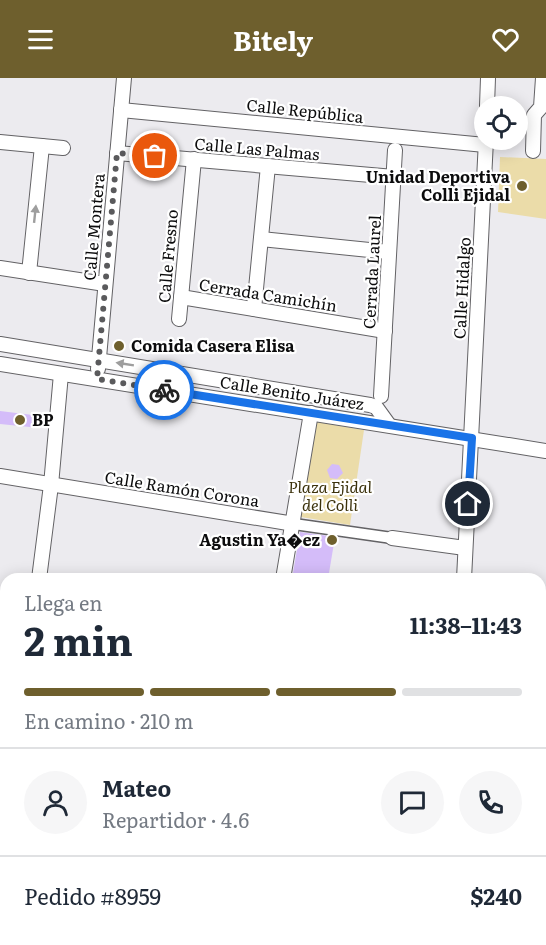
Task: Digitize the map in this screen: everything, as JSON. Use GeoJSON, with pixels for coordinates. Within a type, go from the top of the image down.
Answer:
{"type":"FeatureCollection","features":[{"type":"Feature","properties":{"kind":"street","name":"Calle Montera"},"geometry":{"type":"LineString","coordinates":[[97,379],[124,78]]}},
{"type":"Feature","properties":{"kind":"street"},"geometry":{"type":"LineString","coordinates":[[488,96],[489,78]]}},
{"type":"Feature","properties":{"kind":"street"},"geometry":{"type":"LineString","coordinates":[[532,151],[534,115],[544,108],[543,78]]}},
{"type":"Feature","properties":{"kind":"street","name":"Calle República"},"geometry":{"type":"LineString","coordinates":[[121,110],[474,141]]}},
{"type":"Feature","properties":{"kind":"street"},"geometry":{"type":"LineString","coordinates":[[0,142],[63,148]]}},
{"type":"Feature","properties":{"kind":"street"},"geometry":{"type":"LineString","coordinates":[[29,273],[42,146]]}},
{"type":"Feature","properties":{"kind":"street","name":"Cerrada Laurel"},"geometry":{"type":"LineString","coordinates":[[381,396],[395,150]]}},
{"type":"Feature","properties":{"kind":"street","name":"Calle Hidalgo"},"geometry":{"type":"LineString","coordinates":[[464,573],[486,150]]}},
{"type":"Feature","properties":{"kind":"street","name":"Calle Las Palmas"},"geometry":{"type":"LineString","coordinates":[[117,153],[394,177]]}},
{"type":"Feature","properties":{"kind":"street","name":"Calle Fresno"},"geometry":{"type":"LineString","coordinates":[[179,319],[194,159]]}},
{"type":"Feature","properties":{"kind":"street"},"geometry":{"type":"LineString","coordinates":[[254,309],[268,166]]}},
{"type":"Feature","properties":{"kind":"street"},"geometry":{"type":"LineString","coordinates":[[261,239],[389,252]]}},
{"type":"Feature","properties":{"kind":"street"},"geometry":{"type":"LineString","coordinates":[[0,268],[105,284]]}},
{"type":"Feature","properties":{"kind":"street","name":"Cerrada Camichín"},"geometry":{"type":"LineString","coordinates":[[181,297],[385,331]]}},
{"type":"Feature","properties":{"kind":"street","name":"Calle Benito Juárez"},"geometry":{"type":"LineString","coordinates":[[0,344],[370,405],[376,407],[389,425]]}},
{"type":"Feature","properties":{"kind":"street","name":"Calle Benito Juárez"},"geometry":{"type":"LineString","coordinates":[[0,364],[546,451]]}},
{"type":"Feature","properties":{"kind":"street"},"geometry":{"type":"LineString","coordinates":[[40,573],[51,485],[60,374]]}},
{"type":"Feature","properties":{"kind":"street"},"geometry":{"type":"LineString","coordinates":[[284,573],[311,413]]}},
{"type":"Feature","properties":{"kind":"street","name":"Calle Ramón Corona"},"geometry":{"type":"LineString","coordinates":[[0,476],[294,524],[465,548]]}},
{"type":"Feature","properties":{"kind":"green space","name":"Unidad Deportiva Colli Ejidal"},"geometry":{"type":"Polygon","coordinates":[[[500,157],[546,159],[546,219],[498,212],[500,157]]]}},
{"type":"Feature","properties":{"kind":"green space","name":"Plaza Ejidal del Colli"},"geometry":{"type":"Polygon","coordinates":[[[317,422],[364,430],[350,525],[301,517],[317,422]]]}},
{"type":"Feature","properties":{"kind":"building","name":"BP"},"geometry":{"type":"Polygon","coordinates":[[[0,411],[41,416],[40,428],[0,424],[0,411]]]}},
{"type":"Feature","properties":{"kind":"building"},"geometry":{"type":"Polygon","coordinates":[[[332,464],[339,465],[343,473],[337,479],[330,478],[327,470],[332,464]]]}},
{"type":"Feature","properties":{"kind":"building"},"geometry":{"type":"Polygon","coordinates":[[[300,532],[335,537],[329,573],[293,573],[300,532]]]}},
{"type":"Feature","properties":{"kind":"way so far"},"geometry":{"type":"LineString","coordinates":[[155,156],[117,153],[97,379],[164,390]]}},
{"type":"Feature","properties":{"kind":"place","name":"Unidad Deportiva Colli Ejidal"},"geometry":{"type":"Point","coordinates":[522,186]}},
{"type":"Feature","properties":{"kind":"place","name":"Comida Casera Elisa"},"geometry":{"type":"Point","coordinates":[119,346]}},
{"type":"Feature","properties":{"kind":"place","name":"BP"},"geometry":{"type":"Point","coordinates":[20,420]}},
{"type":"Feature","properties":{"kind":"place","name":"Agustin Ya�ez"},"geometry":{"type":"Point","coordinates":[332,540]}},
{"type":"Feature","properties":{"kind":"route"},"geometry":{"type":"LineString","coordinates":[[164,390],[472,438],[468,504]]}}]}
